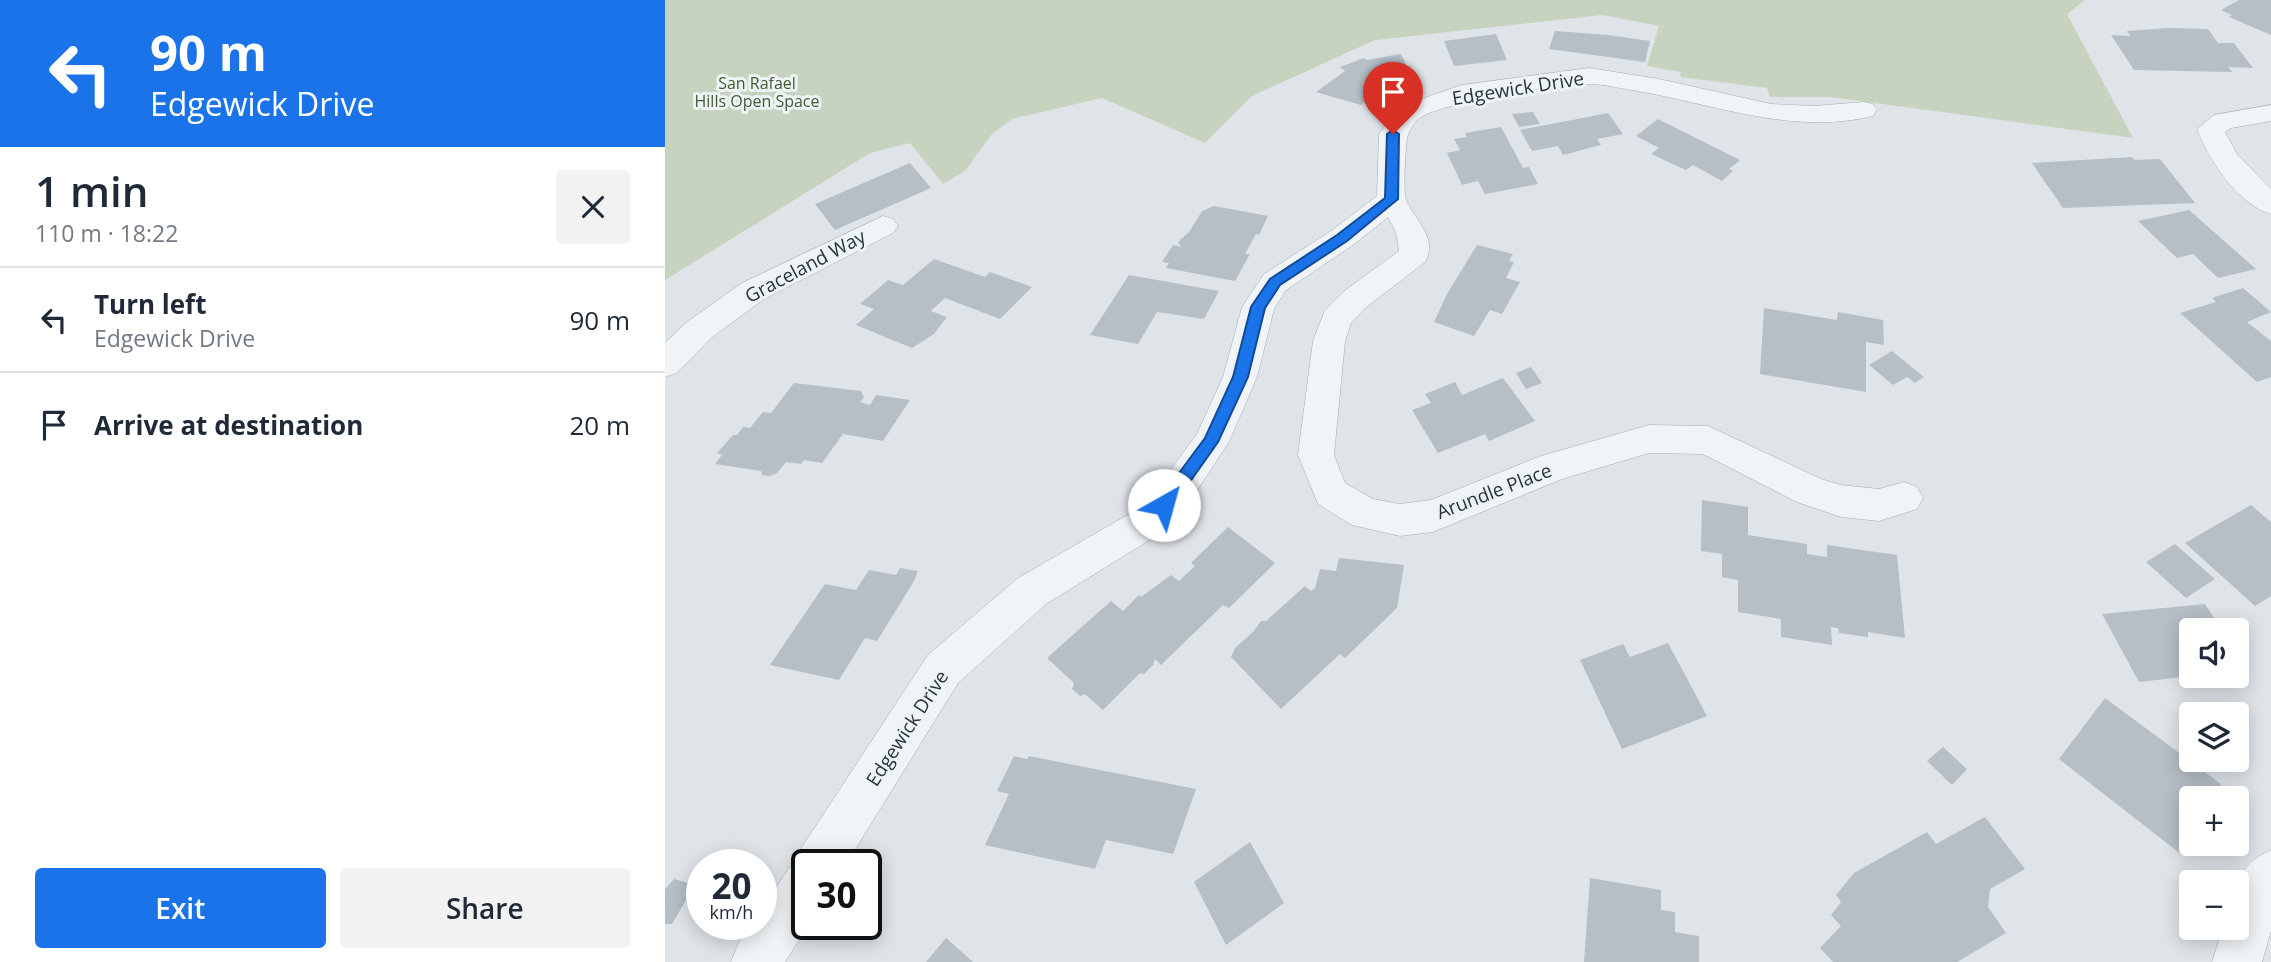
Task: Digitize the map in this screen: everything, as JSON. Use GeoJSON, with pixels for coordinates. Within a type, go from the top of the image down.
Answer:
{"type":"FeatureCollection","features":[{"type":"Feature","properties":{"kind":"street","name":"Edgewick Drive"},"geometry":{"type":"LineString","coordinates":[[829,849],[943,669],[1032,591],[1151,520],[1177,490],[1211,442],[1240,377],[1258,307],[1275,282],[1342,238],[1391,199],[1393,134],[1410,112],[1462,93],[1589,76],[1658,87],[1771,112],[1814,114],[1864,110]]}},
{"type":"Feature","properties":{"kind":"street"},"geometry":{"type":"LineString","coordinates":[[2271,113],[2223,121],[2210,129],[2218,150],[2257,193],[2271,204]]}},
{"type":"Feature","properties":{"kind":"street","name":"Arundle Place"},"geometry":{"type":"LineString","coordinates":[[1391,199],[1411,229],[1415,242],[1414,255],[1354,300],[1336,318],[1329,341],[1317,455],[1331,493],[1365,514],[1400,520],[1433,516],[1554,467],[1649,439],[1708,440],[1810,491],[1841,501],[1879,505],[1904,498]]}},
{"type":"Feature","properties":{"kind":"street","name":"Graceland Way"},"geometry":{"type":"LineString","coordinates":[[665,364],[699,330],[753,291],[883,226]]}},
{"type":"Feature","properties":{"kind":"street"},"geometry":{"type":"LineString","coordinates":[[2237,962],[2258,891],[2271,874]]}},
{"type":"Feature","properties":{"kind":"street"},"geometry":{"type":"LineString","coordinates":[[756,962],[791,908]]}},
{"type":"Feature","properties":{"kind":"green space","name":"San Rafael Hills Open Space"},"geometry":{"type":"Polygon","coordinates":[[[665,0],[2085,0],[2067,14],[2133,138],[1831,97],[1770,97],[1767,88],[1680,77],[1681,72],[1647,66],[1659,26],[1603,15],[1375,40],[1252,96],[1205,143],[1102,98],[1012,119],[992,134],[965,171],[943,184],[910,143],[870,153],[665,280],[665,0]]]}},
{"type":"Feature","properties":{"kind":"building"},"geometry":{"type":"Polygon","coordinates":[[[2239,0],[2271,0],[2271,35],[2229,17],[2232,15],[2221,10],[2239,0]]]}},
{"type":"Feature","properties":{"kind":"building"},"geometry":{"type":"Polygon","coordinates":[[[2208,29],[2218,43],[2234,43],[2253,68],[2228,67],[2232,72],[2134,70],[2111,35],[2130,36],[2127,31],[2208,29]]]}},
{"type":"Feature","properties":{"kind":"building"},"geometry":{"type":"Polygon","coordinates":[[[1555,31],[1650,41],[1645,62],[1549,49],[1555,31]]]}},
{"type":"Feature","properties":{"kind":"building"},"geometry":{"type":"Polygon","coordinates":[[[1496,34],[1507,60],[1454,66],[1444,41],[1496,34]]]}},
{"type":"Feature","properties":{"kind":"building"},"geometry":{"type":"Polygon","coordinates":[[[1401,54],[1412,77],[1383,83],[1388,88],[1361,105],[1316,92],[1345,71],[1340,67],[1364,58],[1366,60],[1401,54]]]}},
{"type":"Feature","properties":{"kind":"building"},"geometry":{"type":"Polygon","coordinates":[[[1533,112],[1540,124],[1519,127],[1512,114],[1533,112]]]}},
{"type":"Feature","properties":{"kind":"building"},"geometry":{"type":"Polygon","coordinates":[[[1608,113],[1623,134],[1597,139],[1601,145],[1563,155],[1558,146],[1532,151],[1520,130],[1608,113]]]}},
{"type":"Feature","properties":{"kind":"building"},"geometry":{"type":"Polygon","coordinates":[[[1658,119],[1740,160],[1729,169],[1733,171],[1722,181],[1693,165],[1686,170],[1651,154],[1659,148],[1636,136],[1658,119]]]}},
{"type":"Feature","properties":{"kind":"building"},"geometry":{"type":"Polygon","coordinates":[[[1501,127],[1523,168],[1529,167],[1538,184],[1485,194],[1478,181],[1462,185],[1447,153],[1460,150],[1454,139],[1467,137],[1465,133],[1501,127]]]}},
{"type":"Feature","properties":{"kind":"building"},"geometry":{"type":"Polygon","coordinates":[[[2132,157],[2134,160],[2160,159],[2195,203],[2063,208],[2032,163],[2132,157]]]}},
{"type":"Feature","properties":{"kind":"building"},"geometry":{"type":"Polygon","coordinates":[[[910,163],[931,188],[835,230],[815,204],[910,163]]]}},
{"type":"Feature","properties":{"kind":"building"},"geometry":{"type":"Polygon","coordinates":[[[1214,206],[1268,216],[1259,235],[1256,234],[1245,254],[1250,254],[1235,281],[1166,268],[1169,263],[1162,262],[1173,245],[1181,247],[1178,242],[1189,232],[1202,211],[1214,206]]]}},
{"type":"Feature","properties":{"kind":"building"},"geometry":{"type":"Polygon","coordinates":[[[2189,210],[2256,269],[2218,278],[2193,254],[2177,258],[2138,221],[2189,210]]]}},
{"type":"Feature","properties":{"kind":"building"},"geometry":{"type":"Polygon","coordinates":[[[1477,245],[1513,254],[1509,261],[1514,262],[1506,278],[1520,282],[1502,314],[1490,310],[1474,336],[1434,322],[1447,294],[1477,245]]]}},
{"type":"Feature","properties":{"kind":"building"},"geometry":{"type":"Polygon","coordinates":[[[934,259],[985,277],[990,272],[1032,287],[1000,319],[945,298],[931,311],[947,317],[934,334],[912,348],[856,325],[874,309],[860,304],[888,280],[903,285],[934,259]]]}},
{"type":"Feature","properties":{"kind":"building"},"geometry":{"type":"Polygon","coordinates":[[[1129,275],[1219,291],[1204,319],[1157,312],[1138,344],[1090,335],[1129,275]]]}},
{"type":"Feature","properties":{"kind":"building"},"geometry":{"type":"Polygon","coordinates":[[[2243,288],[2271,312],[2247,322],[2271,341],[2271,377],[2257,382],[2180,313],[2216,302],[2212,298],[2243,288]]]}},
{"type":"Feature","properties":{"kind":"building"},"geometry":{"type":"Polygon","coordinates":[[[1764,308],[1837,320],[1838,312],[1883,320],[1884,345],[1866,342],[1866,392],[1760,374],[1764,308]]]}},
{"type":"Feature","properties":{"kind":"building"},"geometry":{"type":"Polygon","coordinates":[[[1892,351],[1924,377],[1915,383],[1907,377],[1893,385],[1869,365],[1892,351]]]}},
{"type":"Feature","properties":{"kind":"building"},"geometry":{"type":"Polygon","coordinates":[[[1531,367],[1542,383],[1526,389],[1516,373],[1531,367]]]}},
{"type":"Feature","properties":{"kind":"building"},"geometry":{"type":"Polygon","coordinates":[[[1503,378],[1535,421],[1489,441],[1485,434],[1438,453],[1412,410],[1431,403],[1425,394],[1455,382],[1462,395],[1503,378]]]}},
{"type":"Feature","properties":{"kind":"building"},"geometry":{"type":"Polygon","coordinates":[[[794,383],[861,391],[864,397],[860,402],[870,405],[876,395],[910,400],[883,441],[843,434],[822,463],[804,460],[801,464],[786,462],[777,473],[769,476],[762,475],[761,471],[715,464],[722,455],[717,453],[733,435],[737,435],[743,427],[750,428],[763,412],[771,413],[794,383]]]}},
{"type":"Feature","properties":{"kind":"building"},"geometry":{"type":"Polygon","coordinates":[[[1702,500],[1748,507],[1748,535],[1807,544],[1807,554],[1827,557],[1827,545],[1897,555],[1905,638],[1868,632],[1868,637],[1839,633],[1838,628],[1831,627],[1832,645],[1781,637],[1781,619],[1738,612],[1738,580],[1722,577],[1722,554],[1701,551],[1702,500]]]}},
{"type":"Feature","properties":{"kind":"building"},"geometry":{"type":"Polygon","coordinates":[[[2251,505],[2271,522],[2271,596],[2255,606],[2185,543],[2251,505]]]}},
{"type":"Feature","properties":{"kind":"building"},"geometry":{"type":"Polygon","coordinates":[[[1228,527],[1275,563],[1229,608],[1223,605],[1161,665],[1155,659],[1144,674],[1140,673],[1103,710],[1085,694],[1080,696],[1072,689],[1074,683],[1047,658],[1111,601],[1123,611],[1139,595],[1141,597],[1171,575],[1179,581],[1195,566],[1191,563],[1228,527]]]}},
{"type":"Feature","properties":{"kind":"building"},"geometry":{"type":"Polygon","coordinates":[[[2175,544],[2215,579],[2186,598],[2146,562],[2175,544]]]}},
{"type":"Feature","properties":{"kind":"building"},"geometry":{"type":"Polygon","coordinates":[[[1339,558],[1404,565],[1397,608],[1345,658],[1340,654],[1281,709],[1231,657],[1235,648],[1261,621],[1266,621],[1305,586],[1311,591],[1315,588],[1320,569],[1336,571],[1339,558]]]}},
{"type":"Feature","properties":{"kind":"building"},"geometry":{"type":"Polygon","coordinates":[[[900,568],[918,571],[914,581],[877,641],[865,638],[839,680],[770,665],[825,584],[856,590],[869,570],[896,575],[900,568]]]}},
{"type":"Feature","properties":{"kind":"building"},"geometry":{"type":"Polygon","coordinates":[[[2205,604],[2214,618],[2179,618],[2179,677],[2139,682],[2102,614],[2205,604]]]}},
{"type":"Feature","properties":{"kind":"building"},"geometry":{"type":"Polygon","coordinates":[[[1668,643],[1707,716],[1622,749],[1580,660],[1623,644],[1630,657],[1668,643]]]}},
{"type":"Feature","properties":{"kind":"building"},"geometry":{"type":"Polygon","coordinates":[[[2105,698],[2179,753],[2179,772],[2205,772],[2221,784],[2179,786],[2179,853],[2059,759],[2105,698]]]}},
{"type":"Feature","properties":{"kind":"building"},"geometry":{"type":"Polygon","coordinates":[[[1943,747],[1967,769],[1952,785],[1927,761],[1943,747]]]}},
{"type":"Feature","properties":{"kind":"building"},"geometry":{"type":"Polygon","coordinates":[[[1014,756],[1027,759],[1029,756],[1196,789],[1173,854],[1106,840],[1095,869],[985,845],[1009,794],[997,791],[1014,756]]]}},
{"type":"Feature","properties":{"kind":"building"},"geometry":{"type":"Polygon","coordinates":[[[1985,817],[2025,869],[1990,889],[1988,907],[2006,933],[1957,962],[1833,962],[1820,948],[1841,926],[1831,915],[1841,902],[1836,895],[1854,873],[1927,832],[1936,844],[1985,817]]]}},
{"type":"Feature","properties":{"kind":"building"},"geometry":{"type":"Polygon","coordinates":[[[1250,842],[1284,903],[1226,945],[1194,882],[1250,842]]]}},
{"type":"Feature","properties":{"kind":"building"},"geometry":{"type":"Polygon","coordinates":[[[1590,878],[1661,890],[1661,910],[1675,912],[1675,932],[1699,936],[1699,962],[1584,962],[1590,878]]]}},
{"type":"Feature","properties":{"kind":"building"},"geometry":{"type":"Polygon","coordinates":[[[674,879],[686,882],[686,900],[672,924],[665,924],[665,889],[674,879]]]}},
{"type":"Feature","properties":{"kind":"building"},"geometry":{"type":"Polygon","coordinates":[[[946,938],[973,962],[926,962],[946,938]]]}},
{"type":"Feature","properties":{"kind":"route"},"geometry":{"type":"LineString","coordinates":[[1164,505],[1211,442],[1240,377],[1258,307],[1275,282],[1342,238],[1391,199],[1393,134]]}}]}
